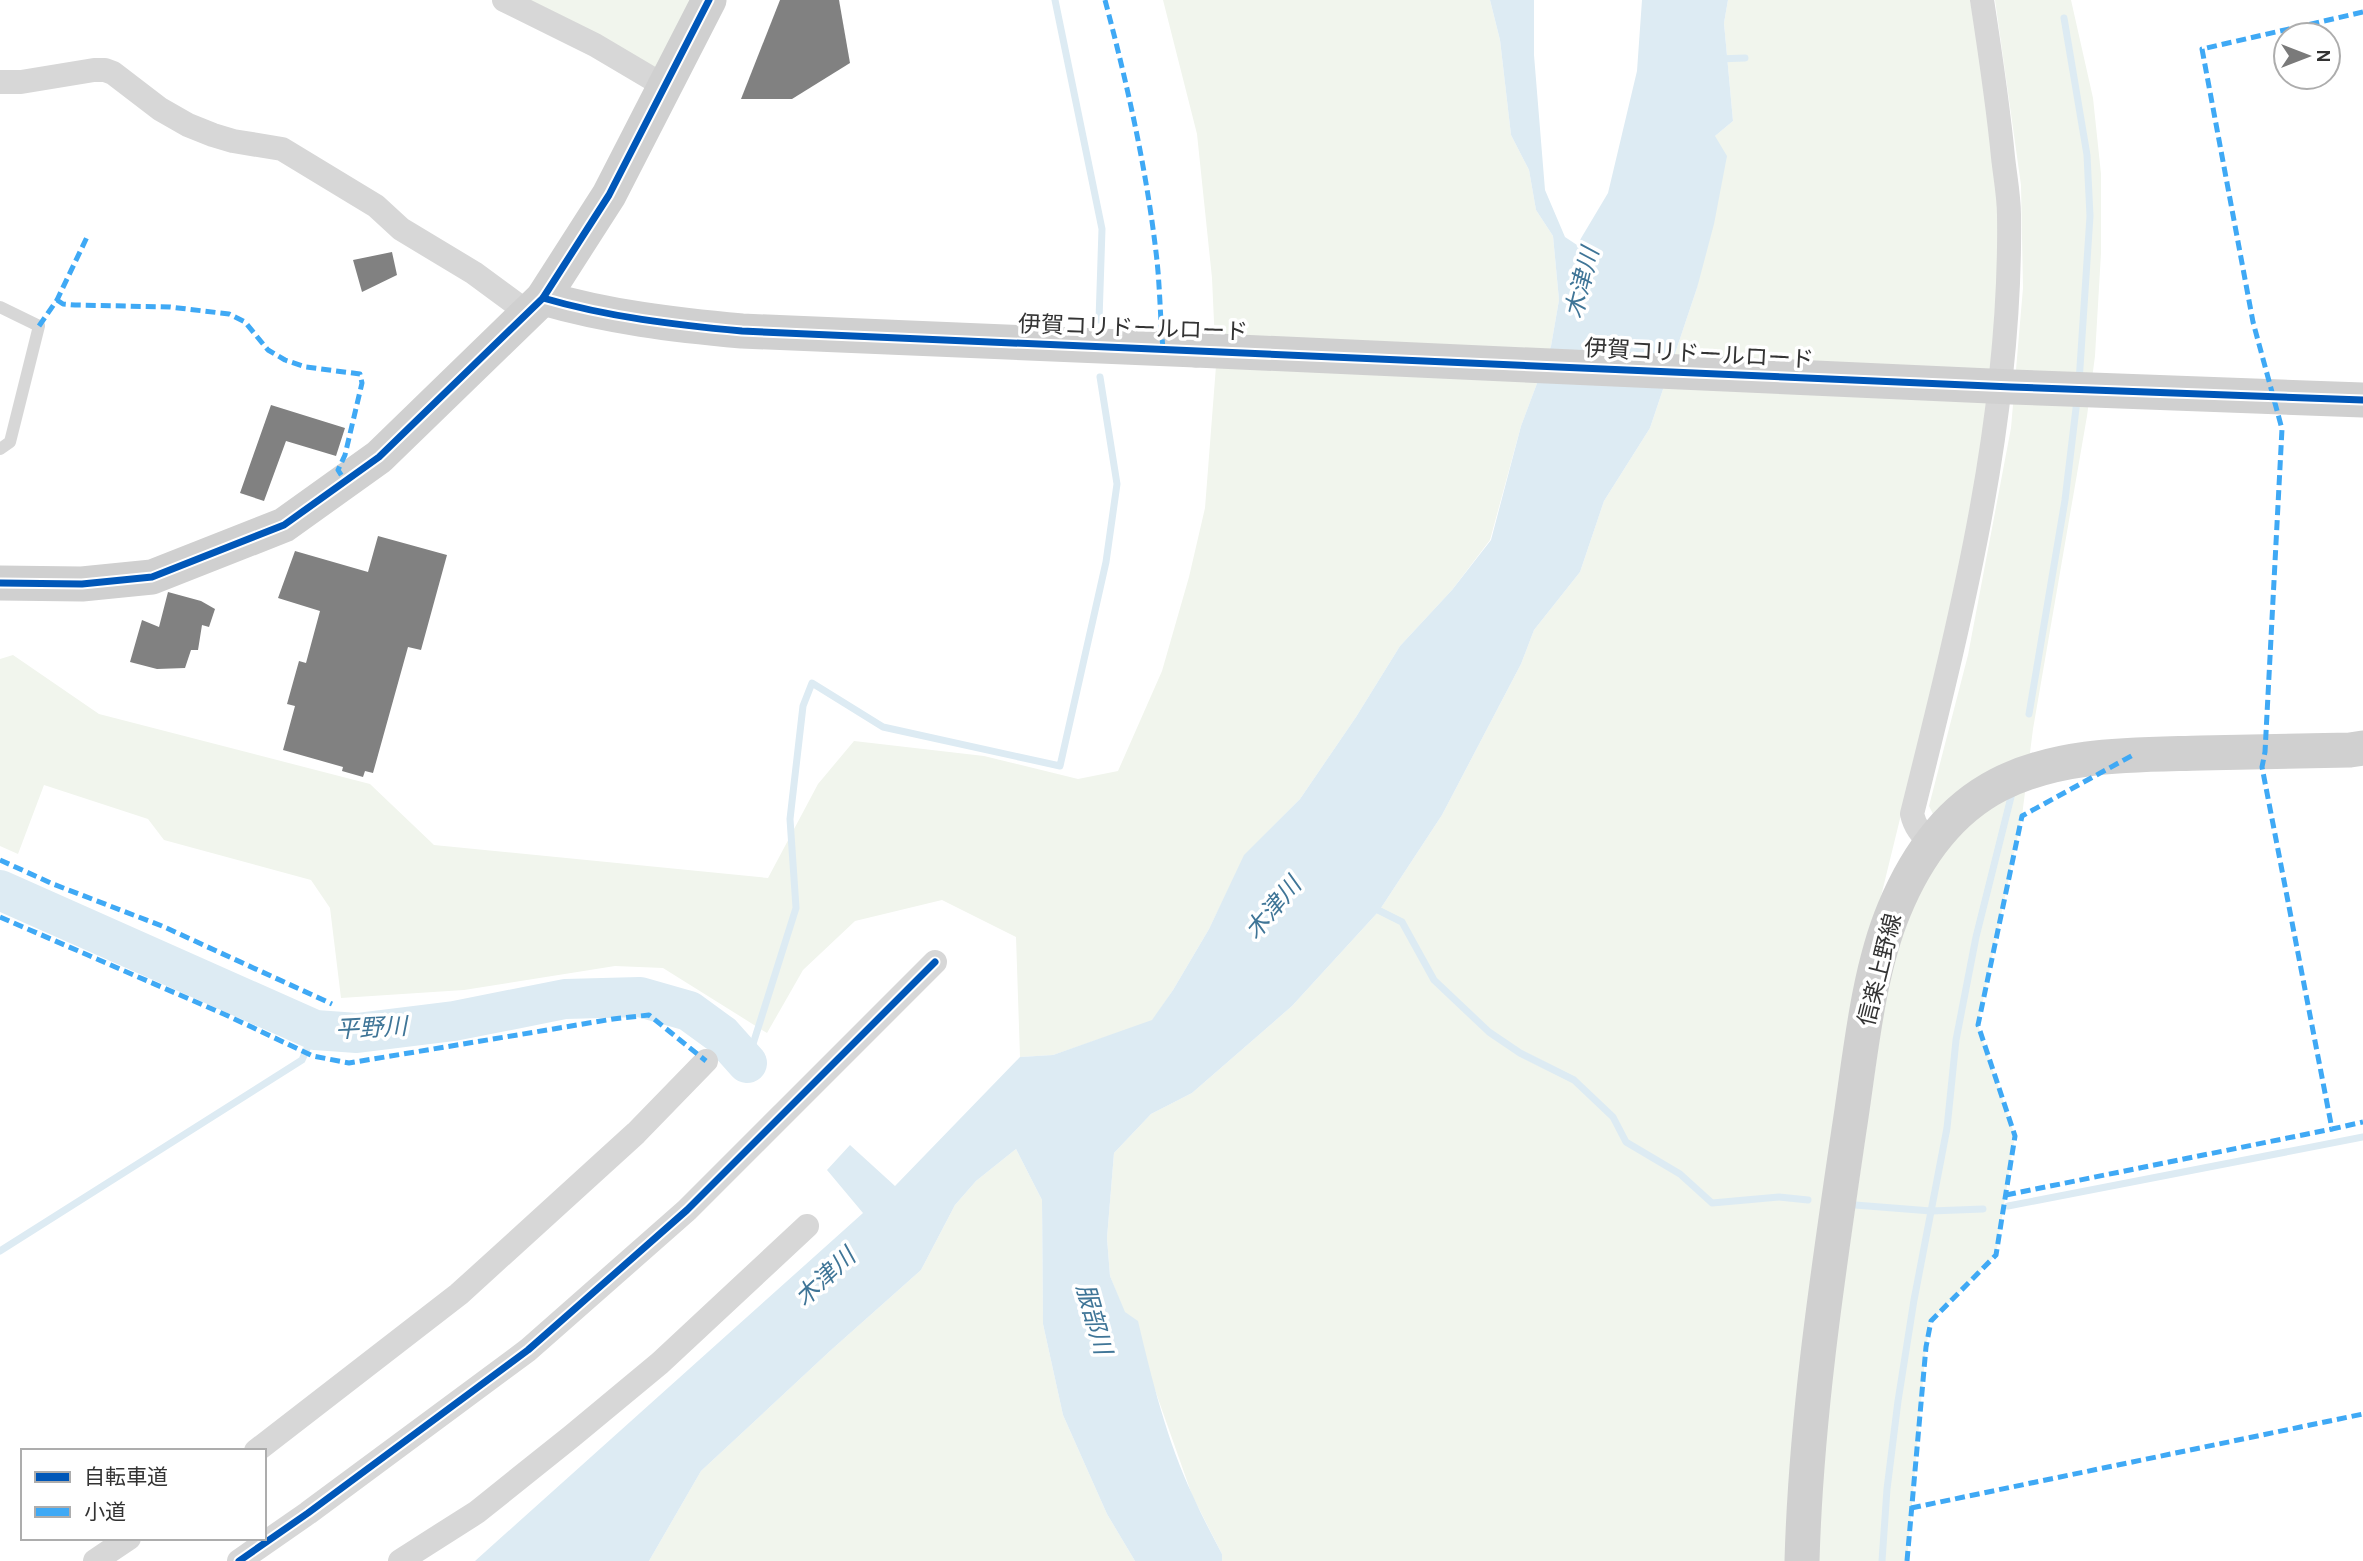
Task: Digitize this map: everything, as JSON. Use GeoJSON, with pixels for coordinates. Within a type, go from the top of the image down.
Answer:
{"type":"FeatureCollection","features":[{"type":"Feature","properties":{"kind":"street"},"geometry":{"type":"LineString","coordinates":[[504,0],[595,45],[666,87]]}},
{"type":"Feature","properties":{"kind":"street"},"geometry":{"type":"LineString","coordinates":[[0,583],[82,583],[152,577],[284,525],[379,457],[535,305],[609,195],[709,0]]}},
{"type":"Feature","properties":{"kind":"street"},"geometry":{"type":"LineString","coordinates":[[1931,843],[1920,834],[1912,814],[1963,605],[1980,522],[2003,372],[2007,308],[2009,211],[1999,111],[1982,0]]}},
{"type":"Feature","properties":{"kind":"street"},"geometry":{"type":"LineString","coordinates":[[0,82],[21,82],[94,70],[114,73],[160,109],[188,125],[223,138],[282,149],[376,206],[401,229],[474,273],[535,305]]}},
{"type":"Feature","properties":{"kind":"street","name":"伊賀コリドールロード"},"geometry":{"type":"LineString","coordinates":[[535,305],[571,307],[669,324],[742,331],[1999,387],[2363,400]]}},
{"type":"Feature","properties":{"kind":"street","name":"信楽上野線"},"geometry":{"type":"LineString","coordinates":[[1802,1561],[1808,1458],[1820,1347],[1845,1160],[1870,1003],[1880,954],[1893,913],[1915,864],[1956,813],[1997,785],[2031,771],[2070,761],[2133,755],[2363,748]]}},
{"type":"Feature","properties":{"kind":"street"},"geometry":{"type":"LineString","coordinates":[[239,1561],[528,1350],[687,1210],[935,962]]}},
{"type":"Feature","properties":{"kind":"street"},"geometry":{"type":"LineString","coordinates":[[259,1449],[459,1294],[636,1133],[706,1061]]}},
{"type":"Feature","properties":{"kind":"street"},"geometry":{"type":"LineString","coordinates":[[400,1561],[477,1513],[660,1363],[807,1226]]}},
{"type":"Feature","properties":{"kind":"street"},"geometry":{"type":"LineString","coordinates":[[95,1561],[126,1540]]}},
{"type":"Feature","properties":{"kind":"lane"},"geometry":{"type":"LineString","coordinates":[[0,307],[39,326],[10,442],[0,449]]}},
{"type":"Feature","properties":{"kind":"shaded area"},"geometry":{"type":"Polygon","coordinates":[[[517,0],[700,0],[666,70],[651,72],[517,0]]]}},
{"type":"Feature","properties":{"kind":"shaded area"},"geometry":{"type":"Polygon","coordinates":[[[1163,0],[1490,0],[1500,40],[1511,135],[1529,170],[1536,210],[1553,236],[1559,300],[1551,346],[1521,426],[1490,540],[1452,590],[1400,646],[1300,799],[1245,855],[1209,929],[1152,1021],[1053,1055],[1020,1057],[1016,937],[942,900],[855,921],[803,970],[767,1033],[663,968],[615,966],[464,990],[341,998],[330,908],[311,880],[164,840],[148,819],[44,785],[18,854],[0,846],[0,659],[13,655],[99,714],[370,784],[434,845],[768,878],[818,784],[854,741],[984,756],[1078,779],[1118,771],[1162,671],[1189,577],[1205,508],[1216,366],[1212,278],[1197,134],[1163,0]]]}},
{"type":"Feature","properties":{"kind":"shaded area"},"geometry":{"type":"Polygon","coordinates":[[[1728,0],[1970,0],[1983,75],[1998,204],[1997,310],[1985,439],[1958,582],[1873,929],[1792,1561],[1222,1561],[1222,1554],[1192,1495],[1155,1390],[1110,1276],[1107,1238],[1114,1153],[1151,1114],[1192,1093],[1292,1006],[1379,911],[1442,815],[1521,664],[1534,630],[1580,572],[1604,501],[1650,428],[1697,288],[1715,136],[1733,121],[1724,23],[1728,0]]]}},
{"type":"Feature","properties":{"kind":"shaded area"},"geometry":{"type":"Polygon","coordinates":[[[1995,0],[2071,0],[2093,98],[2101,174],[2101,253],[2095,356],[2087,416],[2033,729],[2022,816],[1978,1025],[2015,1136],[1996,1255],[1931,1321],[1926,1347],[1907,1561],[1814,1561],[1817,1470],[1891,959],[1925,878],[1947,842],[1929,806],[1968,655],[2011,428],[2023,288],[2021,185],[1995,0]]]}},
{"type":"Feature","properties":{"kind":"shaded area"},"geometry":{"type":"Polygon","coordinates":[[[1016,1149],[1042,1200],[1043,1324],[1063,1415],[1107,1514],[1135,1561],[649,1561],[701,1471],[921,1270],[955,1205],[976,1181],[1016,1149]]]}},
{"type":"Feature","properties":{"kind":"water"},"geometry":{"type":"Polygon","coordinates":[[[1490,0],[1534,0],[1534,55],[1545,190],[1565,237],[1577,245],[1608,193],[1637,71],[1642,0],[1728,0],[1724,23],[1733,121],[1715,136],[1727,156],[1714,224],[1697,288],[1650,428],[1604,501],[1580,572],[1534,630],[1521,664],[1442,815],[1379,911],[1292,1006],[1192,1093],[1151,1114],[1114,1153],[1107,1238],[1110,1276],[1125,1312],[1138,1321],[1175,1454],[1222,1554],[1222,1561],[1135,1561],[1107,1514],[1063,1415],[1043,1324],[1042,1200],[1016,1149],[976,1181],[955,1205],[921,1270],[701,1471],[649,1561],[475,1561],[863,1213],[827,1170],[850,1145],[895,1186],[1020,1057],[1053,1055],[1152,1020],[1209,929],[1244,855],[1300,799],[1400,646],[1452,590],[1491,540],[1521,426],[1551,346],[1559,300],[1553,236],[1536,210],[1529,170],[1511,135],[1500,40],[1490,0]]]}},
{"type":"Feature","properties":{"kind":"building"},"geometry":{"type":"Polygon","coordinates":[[[780,0],[839,0],[850,63],[792,99],[741,99],[780,0]]]}},
{"type":"Feature","properties":{"kind":"building"},"geometry":{"type":"Polygon","coordinates":[[[392,252],[397,275],[362,292],[353,260],[392,252]]]}},
{"type":"Feature","properties":{"kind":"building"},"geometry":{"type":"Polygon","coordinates":[[[271,405],[345,428],[336,456],[286,441],[264,501],[240,493],[271,405]]]}},
{"type":"Feature","properties":{"kind":"building"},"geometry":{"type":"Polygon","coordinates":[[[378,536],[447,555],[421,650],[408,647],[373,773],[365,771],[363,777],[342,771],[343,767],[283,750],[295,706],[287,704],[299,661],[306,663],[320,611],[278,598],[295,551],[368,572],[378,536]]]}},
{"type":"Feature","properties":{"kind":"building"},"geometry":{"type":"Polygon","coordinates":[[[168,592],[201,601],[215,609],[209,627],[202,625],[198,650],[191,650],[185,668],[157,669],[130,662],[142,620],[159,627],[168,592]]]}},
{"type":"Feature","properties":{"kind":"waterway"},"geometry":{"type":"LineString","coordinates":[[1055,0],[1102,229],[1099,320]]}},
{"type":"Feature","properties":{"kind":"waterway"},"geometry":{"type":"LineString","coordinates":[[2064,18],[2087,155],[2090,216],[2079,382]]}},
{"type":"Feature","properties":{"kind":"waterway"},"geometry":{"type":"LineString","coordinates":[[1718,59],[1745,58]]}},
{"type":"Feature","properties":{"kind":"waterway"},"geometry":{"type":"LineString","coordinates":[[747,1063],[796,908],[790,819],[803,706],[812,683],[883,727],[1060,766],[1106,562],[1117,484],[1100,377]]}},
{"type":"Feature","properties":{"kind":"waterway"},"geometry":{"type":"LineString","coordinates":[[2029,714],[2065,500],[2077,400]]}},
{"type":"Feature","properties":{"kind":"waterway"},"geometry":{"type":"LineString","coordinates":[[1882,1561],[1887,1489],[1898,1401],[1947,1128],[1956,1040],[1976,937],[2012,793]]}},
{"type":"Feature","properties":{"kind":"waterway","name":"平野川"},"geometry":{"type":"LineString","coordinates":[[0,890],[315,1030],[357,1033],[454,1021],[565,999],[640,997],[689,1011],[722,1035],[747,1063]]}},
{"type":"Feature","properties":{"kind":"waterway"},"geometry":{"type":"LineString","coordinates":[[1374,908],[1402,922],[1434,980],[1489,1032],[1520,1053],[1574,1080],[1613,1117],[1626,1142],[1680,1174],[1712,1203],[1779,1197],[1808,1200]]}},
{"type":"Feature","properties":{"kind":"waterway"},"geometry":{"type":"LineString","coordinates":[[0,1251],[302,1060],[315,1030]]}},
{"type":"Feature","properties":{"kind":"waterway"},"geometry":{"type":"LineString","coordinates":[[2008,1206],[2363,1137]]}},
{"type":"Feature","properties":{"kind":"waterway"},"geometry":{"type":"LineString","coordinates":[[1855,1205],[1931,1211],[1983,1209]]}},
{"type":"Feature","properties":{"kind":"marked path"},"geometry":{"type":"LineString","coordinates":[[1105,0],[1147,188],[1157,264],[1163,349]]}},
{"type":"Feature","properties":{"kind":"marked path"},"geometry":{"type":"LineString","coordinates":[[2363,12],[2202,49],[2253,322],[2282,429],[2265,752],[2262,767],[2332,1129],[2363,1122]]}},
{"type":"Feature","properties":{"kind":"marked path"},"geometry":{"type":"LineString","coordinates":[[39,326],[57,300],[88,235]]}},
{"type":"Feature","properties":{"kind":"marked path"},"geometry":{"type":"LineString","coordinates":[[57,300],[63,304],[75,305],[170,307],[229,314],[245,322],[268,350],[285,360],[306,367],[360,374],[362,383],[345,455],[338,470],[345,481]]}},
{"type":"Feature","properties":{"kind":"marked path"},"geometry":{"type":"LineString","coordinates":[[1907,1561],[1926,1347],[1931,1321],[1996,1255],[2015,1136],[1978,1025],[2022,816],[2133,755]]}},
{"type":"Feature","properties":{"kind":"marked path"},"geometry":{"type":"LineString","coordinates":[[0,860],[53,884],[162,926],[332,1004]]}},
{"type":"Feature","properties":{"kind":"marked path"},"geometry":{"type":"LineString","coordinates":[[0,917],[226,1015],[313,1056],[349,1063],[649,1015],[706,1061]]}},
{"type":"Feature","properties":{"kind":"marked path"},"geometry":{"type":"LineString","coordinates":[[2006,1195],[2332,1129]]}},
{"type":"Feature","properties":{"kind":"marked path"},"geometry":{"type":"LineString","coordinates":[[1911,1508],[2363,1414]]}},
{"type":"Feature","properties":{"kind":"cycle path"},"geometry":{"type":"LineString","coordinates":[[0,583],[82,584],[152,577],[284,525],[379,457],[543,298],[609,195],[709,0]]}},
{"type":"Feature","properties":{"kind":"cycle path"},"geometry":{"type":"LineString","coordinates":[[543,298],[642,319],[742,331],[2363,400]]}},
{"type":"Feature","properties":{"kind":"cycle path"},"geometry":{"type":"LineString","coordinates":[[239,1561],[528,1350],[687,1210],[935,962]]}},
{"type":"Feature","properties":{"kind":"water label","name":"木津川"},"geometry":{"type":"Point","coordinates":[1582,283]}},
{"type":"Feature","properties":{"kind":"water label","name":"木津川"},"geometry":{"type":"Point","coordinates":[1273,908]}},
{"type":"Feature","properties":{"kind":"water label","name":"木津川"},"geometry":{"type":"Point","coordinates":[825,1277]}},
{"type":"Feature","properties":{"kind":"water label","name":"服部川"},"geometry":{"type":"Point","coordinates":[1094,1319]}}]}
